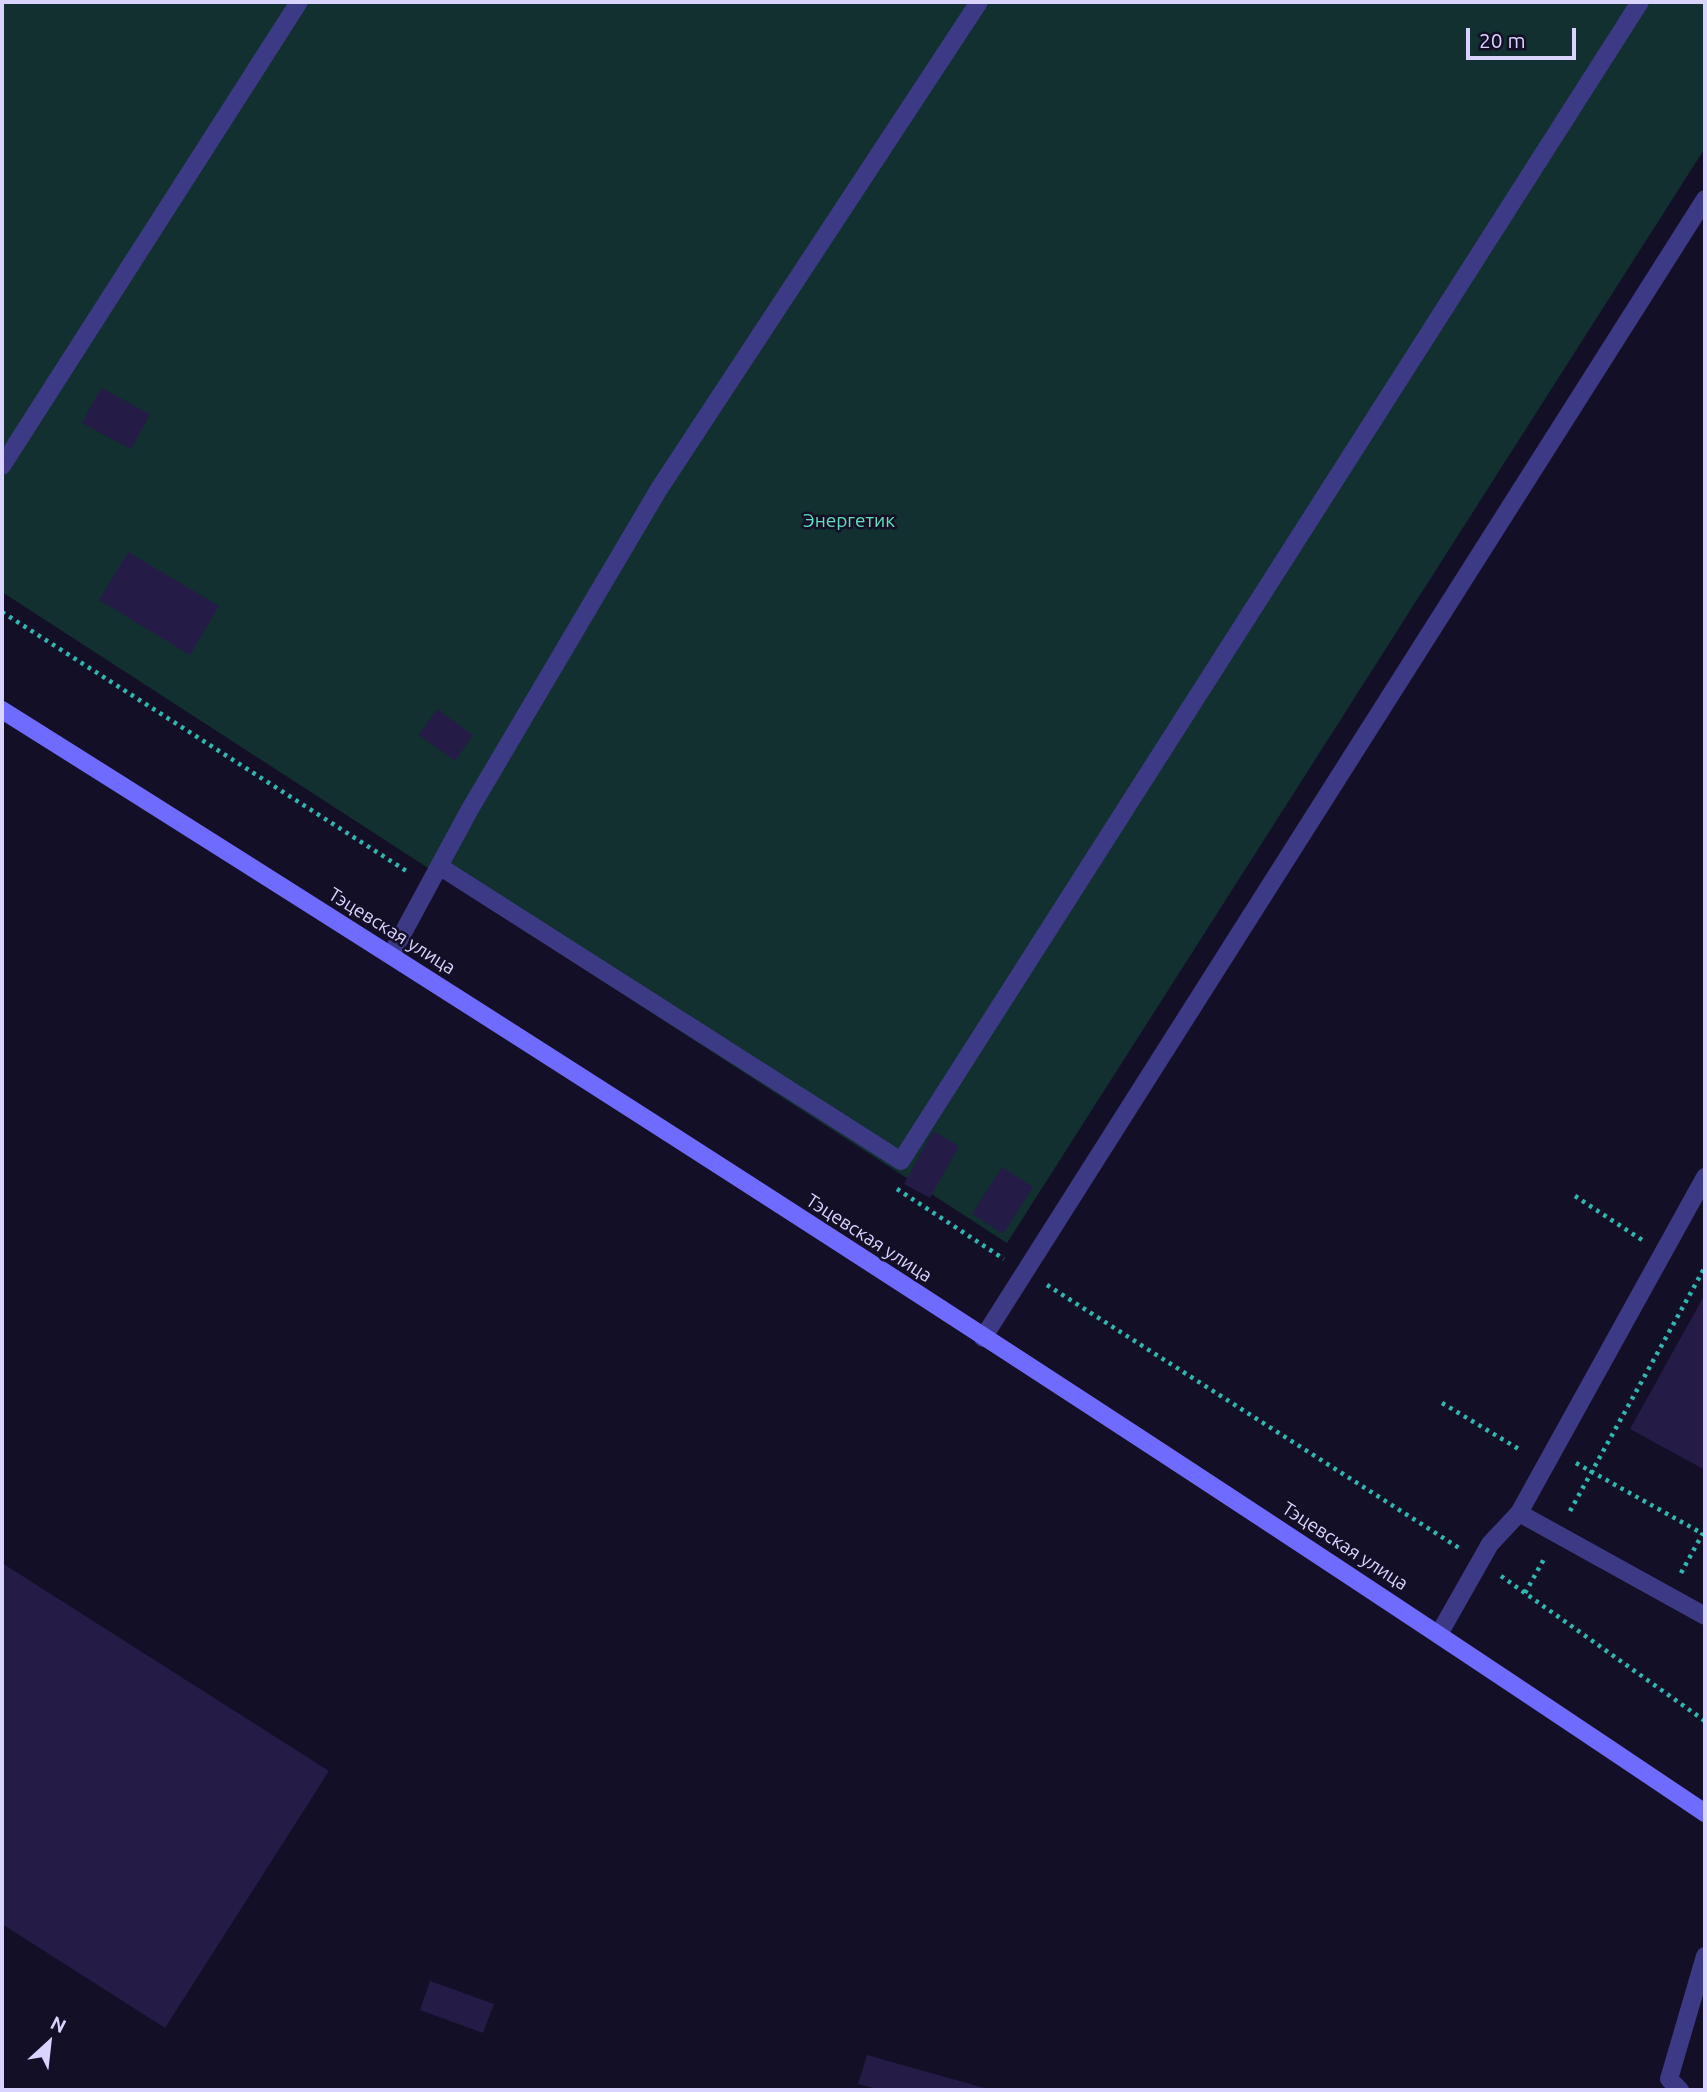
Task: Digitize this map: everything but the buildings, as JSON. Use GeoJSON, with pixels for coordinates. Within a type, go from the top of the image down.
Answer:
{"type":"FeatureCollection","features":[{"type":"Feature","properties":{"kind":"main road","name":"Тэцевская улица"},"geometry":{"type":"LineString","coordinates":[[2,710],[391,955],[983,1338],[1439,1634],[1705,1813]]}},
{"type":"Feature","properties":{"kind":"lane"},"geometry":{"type":"LineString","coordinates":[[2,466],[299,2]]}},
{"type":"Feature","properties":{"kind":"lane"},"geometry":{"type":"LineString","coordinates":[[391,955],[439,866],[659,489],[979,2]]}},
{"type":"Feature","properties":{"kind":"lane"},"geometry":{"type":"LineString","coordinates":[[439,866],[901,1161],[1640,2]]}},
{"type":"Feature","properties":{"kind":"lane"},"geometry":{"type":"LineString","coordinates":[[983,1338],[1705,199]]}},
{"type":"Feature","properties":{"kind":"lane"},"geometry":{"type":"LineString","coordinates":[[1439,1634],[1490,1544],[1520,1513],[1663,1254],[1701,1196],[1705,1177]]}},
{"type":"Feature","properties":{"kind":"lane"},"geometry":{"type":"LineString","coordinates":[[1520,1513],[1705,1616]]}},
{"type":"Feature","properties":{"kind":"lane"},"geometry":{"type":"LineString","coordinates":[[1680,2090],[1669,2079],[1705,1956]]}},
{"type":"Feature","properties":{"kind":"path"},"geometry":{"type":"LineString","coordinates":[[1575,1196],[1663,1254]]}},
{"type":"Feature","properties":{"kind":"path"},"geometry":{"type":"LineString","coordinates":[[1525,1593],[1705,1267]]}},
{"type":"Feature","properties":{"kind":"path"},"geometry":{"type":"LineString","coordinates":[[1442,1403],[1550,1458],[1592,1472],[1704,1534],[1669,1595]]}},
{"type":"Feature","properties":{"kind":"green space","name":"Энергетик"},"geometry":{"type":"Polygon","coordinates":[[[2,2],[1705,2],[1705,148],[1007,1243],[2,592],[2,2]]]}}]}
